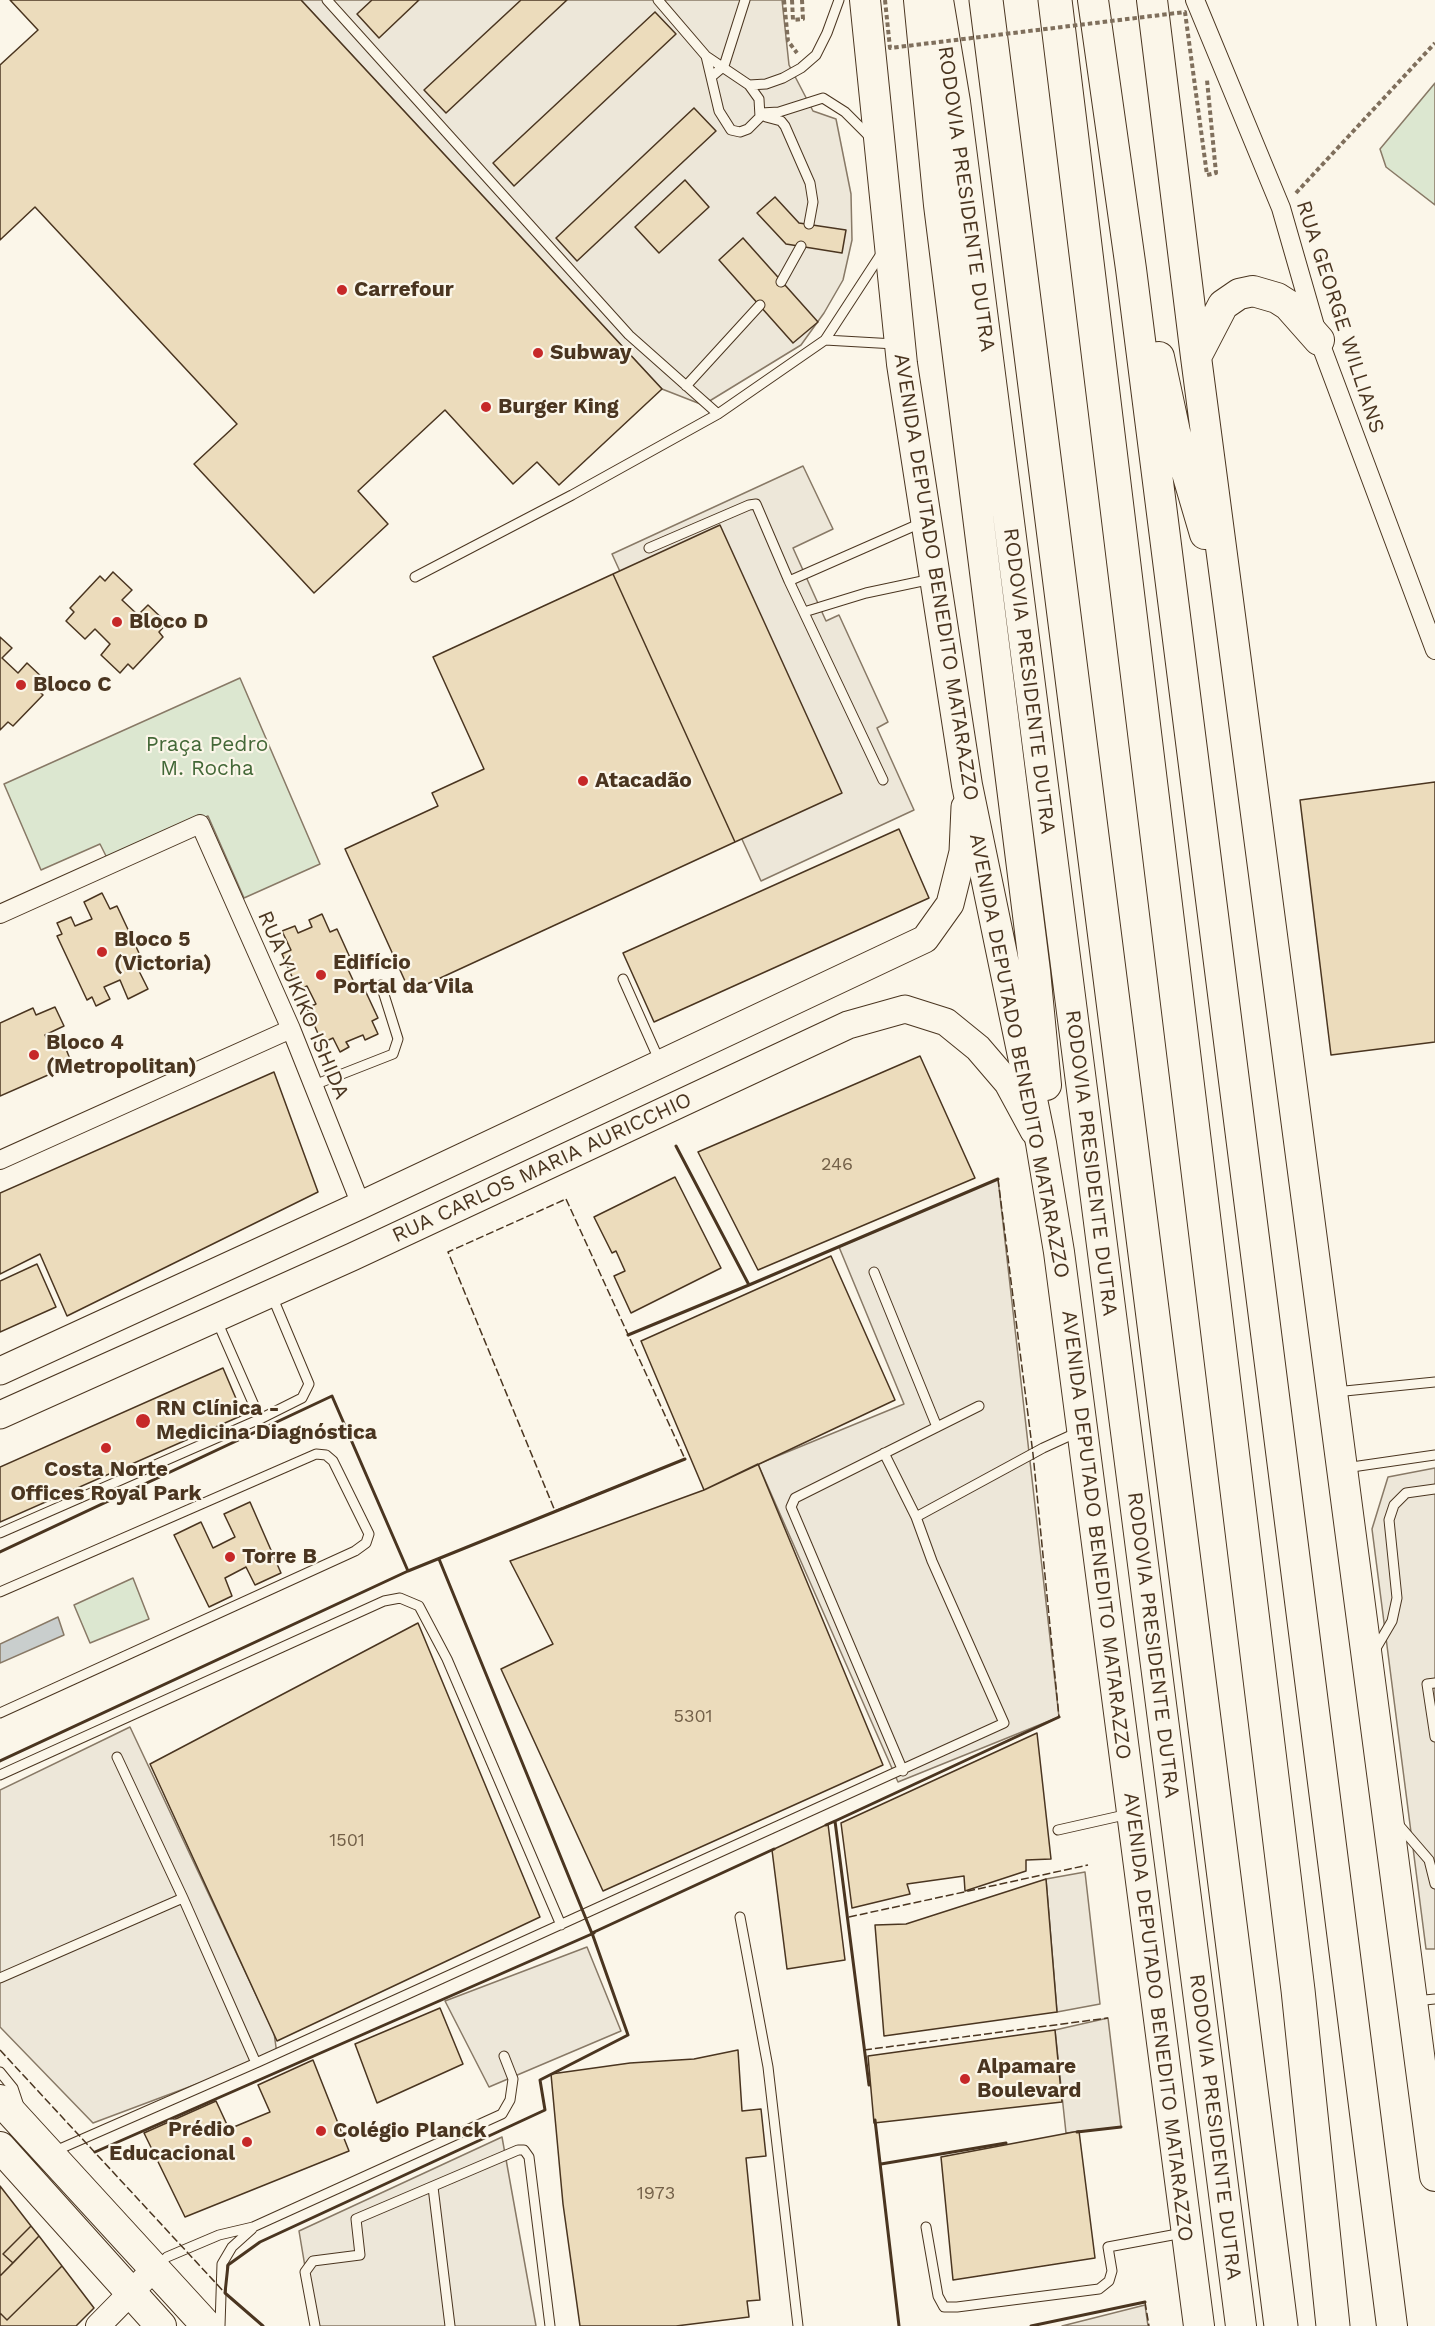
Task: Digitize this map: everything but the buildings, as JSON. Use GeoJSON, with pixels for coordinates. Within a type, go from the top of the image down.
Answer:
{"type":"FeatureCollection","features":[{"type":"Feature","properties":{"kind":"highway","name":"RODOVIA PRESIDENTE DUTRA"},"geometry":{"type":"LineString","coordinates":[[986,0],[1281,2326]]}},
{"type":"Feature","properties":{"kind":"highway"},"geometry":{"type":"LineString","coordinates":[[1055,0],[1298,1990],[1333,2326]]}},
{"type":"Feature","properties":{"kind":"main road","name":"AVENIDA DEPUTADO BENEDITO MATARAZZO"},"geometry":{"type":"LineString","coordinates":[[865,0],[900,344],[967,785],[1041,1143],[1059,1252],[1199,2326]]}},
{"type":"Feature","properties":{"kind":"main road"},"geometry":{"type":"LineString","coordinates":[[919,0],[939,205],[1035,971],[1059,1252]]}},
{"type":"Feature","properties":{"kind":"main road","name":"RODOVIA PRESIDENTE DUTRA"},"geometry":{"type":"LineString","coordinates":[[938,0],[958,125],[1241,2326]]}},
{"type":"Feature","properties":{"kind":"main road"},"geometry":{"type":"LineString","coordinates":[[1093,0],[1119,188],[1392,2326]]}},
{"type":"Feature","properties":{"kind":"main road"},"geometry":{"type":"LineString","coordinates":[[1152,0],[1196,357],[1388,1814],[1424,2000],[1435,2176]]}},
{"type":"Feature","properties":{"kind":"main road"},"geometry":{"type":"LineString","coordinates":[[1119,188],[1138,258],[1175,432],[1201,521],[1227,593]]}},
{"type":"Feature","properties":{"kind":"main road"},"geometry":{"type":"LineString","coordinates":[[1196,357],[1223,305],[1239,294],[1253,291],[1277,298],[1287,305],[1319,340]]}},
{"type":"Feature","properties":{"kind":"main road","name":"RUA CARLOS MARIA AURICCHIO"},"geometry":{"type":"LineString","coordinates":[[0,1371],[361,1205],[925,939],[950,904],[963,852],[967,785]]}},
{"type":"Feature","properties":{"kind":"main road","name":"RUA CARLOS MARIA AURICCHIO"},"geometry":{"type":"LineString","coordinates":[[0,1415],[352,1257],[848,1025],[905,1009],[946,1022],[978,1048],[1008,1083],[1041,1143]]}},
{"type":"Feature","properties":{"kind":"main road"},"geometry":{"type":"LineString","coordinates":[[352,1257],[361,1205]]}},
{"type":"Feature","properties":{"kind":"main road"},"geometry":{"type":"LineString","coordinates":[[0,2100],[207,2326]]}},
{"type":"Feature","properties":{"kind":"main road"},"geometry":{"type":"LineString","coordinates":[[1,2152],[161,2326]]}},
{"type":"Feature","properties":{"kind":"street","name":"RUA GEORGE WILLIANS"},"geometry":{"type":"LineString","coordinates":[[1195,0],[1281,208],[1319,340],[1435,650]]}},
{"type":"Feature","properties":{"kind":"street","name":"RUA YUKIKO ISHIDA"},"geometry":{"type":"LineString","coordinates":[[0,914],[200,824],[291,1029],[361,1205]]}},
{"type":"Feature","properties":{"kind":"street"},"geometry":{"type":"LineString","coordinates":[[0,1160],[291,1029]]}},
{"type":"Feature","properties":{"kind":"street"},"geometry":{"type":"LineString","coordinates":[[1,2152],[28,2131]]}},
{"type":"Feature","properties":{"kind":"street"},"geometry":{"type":"LineString","coordinates":[[98,2326],[154,2269]]}},
{"type":"Feature","properties":{"kind":"lane"},"geometry":{"type":"LineString","coordinates":[[327,0],[629,335],[718,414]]}},
{"type":"Feature","properties":{"kind":"lane"},"geometry":{"type":"LineString","coordinates":[[658,0],[706,56],[749,85],[759,99],[761,115]]}},
{"type":"Feature","properties":{"kind":"lane"},"geometry":{"type":"LineString","coordinates":[[711,77],[724,66],[745,0]]}},
{"type":"Feature","properties":{"kind":"lane"},"geometry":{"type":"LineString","coordinates":[[749,85],[766,84],[794,73],[816,55],[839,0]]}},
{"type":"Feature","properties":{"kind":"lane"},"geometry":{"type":"LineString","coordinates":[[706,56],[719,111],[731,130],[740,132],[748,129],[761,115],[779,112],[823,98],[850,116],[880,148]]}},
{"type":"Feature","properties":{"kind":"lane"},"geometry":{"type":"LineString","coordinates":[[761,115],[781,121],[789,134],[813,194],[809,225]]}},
{"type":"Feature","properties":{"kind":"lane"},"geometry":{"type":"LineString","coordinates":[[415,577],[572,495],[718,414],[825,340],[889,241]]}},
{"type":"Feature","properties":{"kind":"lane"},"geometry":{"type":"LineString","coordinates":[[782,282],[801,246]]}},
{"type":"Feature","properties":{"kind":"lane"},"geometry":{"type":"LineString","coordinates":[[686,386],[760,305]]}},
{"type":"Feature","properties":{"kind":"lane"},"geometry":{"type":"LineString","coordinates":[[825,340],[900,344]]}},
{"type":"Feature","properties":{"kind":"lane"},"geometry":{"type":"LineString","coordinates":[[649,548],[756,504],[789,581],[884,780]]}},
{"type":"Feature","properties":{"kind":"lane"},"geometry":{"type":"LineString","coordinates":[[789,581],[903,529],[926,522]]}},
{"type":"Feature","properties":{"kind":"lane"},"geometry":{"type":"LineString","coordinates":[[804,612],[866,593],[935,578]]}},
{"type":"Feature","properties":{"kind":"lane"},"geometry":{"type":"LineString","coordinates":[[623,978],[661,1064]]}},
{"type":"Feature","properties":{"kind":"lane"},"geometry":{"type":"LineString","coordinates":[[314,1085],[393,1054],[398,1039],[381,985]]}},
{"type":"Feature","properties":{"kind":"lane"},"geometry":{"type":"LineString","coordinates":[[874,1272],[937,1426]]}},
{"type":"Feature","properties":{"kind":"lane"},"geometry":{"type":"LineString","coordinates":[[0,1533],[260,1419],[302,1398],[309,1384],[271,1294]]}},
{"type":"Feature","properties":{"kind":"lane"},"geometry":{"type":"LineString","coordinates":[[216,1318],[260,1419]]}},
{"type":"Feature","properties":{"kind":"lane"},"geometry":{"type":"LineString","coordinates":[[1332,1392],[1435,1382]]}},
{"type":"Feature","properties":{"kind":"lane"},"geometry":{"type":"LineString","coordinates":[[903,1771],[791,1507],[795,1498],[978,1406]]}},
{"type":"Feature","properties":{"kind":"lane"},"geometry":{"type":"LineString","coordinates":[[916,1517],[1043,1448],[1083,1430]]}},
{"type":"Feature","properties":{"kind":"lane"},"geometry":{"type":"LineString","coordinates":[[49,2154],[256,2063],[1004,1724],[932,1562],[916,1517],[884,1453]]}},
{"type":"Feature","properties":{"kind":"lane"},"geometry":{"type":"LineString","coordinates":[[0,1593],[316,1454],[326,1455],[333,1461],[369,1533],[366,1543],[355,1551],[0,1713]]}},
{"type":"Feature","properties":{"kind":"lane"},"geometry":{"type":"LineString","coordinates":[[1342,1469],[1435,1455]]}},
{"type":"Feature","properties":{"kind":"lane"},"geometry":{"type":"LineString","coordinates":[[1368,1662],[1392,1621],[1397,1598],[1389,1520],[1394,1504],[1406,1493],[1435,1489]]}},
{"type":"Feature","properties":{"kind":"lane"},"geometry":{"type":"LineString","coordinates":[[0,1775],[384,1601],[400,1598],[419,1606],[447,1659],[561,1925]]}},
{"type":"Feature","properties":{"kind":"lane"},"geometry":{"type":"LineString","coordinates":[[1431,1683],[1435,1737]]}},
{"type":"Feature","properties":{"kind":"lane"},"geometry":{"type":"LineString","coordinates":[[117,1757],[256,2063]]}},
{"type":"Feature","properties":{"kind":"lane"},"geometry":{"type":"LineString","coordinates":[[1058,1830],[1132,1814]]}},
{"type":"Feature","properties":{"kind":"lane"},"geometry":{"type":"LineString","coordinates":[[1388,1814],[1420,1847],[1429,1860],[1435,1884]]}},
{"type":"Feature","properties":{"kind":"lane"},"geometry":{"type":"LineString","coordinates":[[0,1978],[183,1898]]}},
{"type":"Feature","properties":{"kind":"lane"},"geometry":{"type":"LineString","coordinates":[[740,1917],[768,2067],[798,2326]]}},
{"type":"Feature","properties":{"kind":"lane"},"geometry":{"type":"LineString","coordinates":[[154,2269],[167,2257],[219,2235],[253,2227],[502,2114],[510,2100],[513,2079],[504,2056]]}},
{"type":"Feature","properties":{"kind":"lane"},"geometry":{"type":"LineString","coordinates":[[0,2072],[13,2088],[28,2131]]}},
{"type":"Feature","properties":{"kind":"lane"},"geometry":{"type":"LineString","coordinates":[[315,2326],[305,2271],[313,2261],[360,2255],[356,2219],[361,2214],[433,2187],[518,2150],[524,2150],[530,2157],[550,2326]]}},
{"type":"Feature","properties":{"kind":"lane"},"geometry":{"type":"LineString","coordinates":[[433,2187],[450,2326]]}},
{"type":"Feature","properties":{"kind":"lane"},"geometry":{"type":"LineString","coordinates":[[220,2326],[222,2264],[232,2247],[253,2227]]}},
{"type":"Feature","properties":{"kind":"lane"},"geometry":{"type":"LineString","coordinates":[[926,2227],[938,2296],[944,2307],[1099,2289],[1109,2281],[1112,2271],[1107,2247],[1186,2232]]}},
{"type":"Feature","properties":{"kind":"path"},"geometry":{"type":"LineString","coordinates":[[784,0],[788,41],[800,55],[794,73]]}},
{"type":"Feature","properties":{"kind":"path"},"geometry":{"type":"LineString","coordinates":[[792,0],[793,20],[803,19],[802,0]]}},
{"type":"Feature","properties":{"kind":"path"},"geometry":{"type":"LineString","coordinates":[[885,0],[890,48],[1185,12],[1207,175],[1216,173],[1207,80]]}},
{"type":"Feature","properties":{"kind":"path"},"geometry":{"type":"LineString","coordinates":[[1281,208],[1435,43]]}},
{"type":"Feature","properties":{"kind":"green space"},"geometry":{"type":"Polygon","coordinates":[[[1435,83],[1435,205],[1386,167],[1380,149],[1435,83]]]}},
{"type":"Feature","properties":{"kind":"green space","name":"Praça Pedro M. Rocha"},"geometry":{"type":"Polygon","coordinates":[[[240,678],[320,864],[244,898],[208,816],[108,860],[100,844],[41,870],[4,784],[240,678]]]}},
{"type":"Feature","properties":{"kind":"green space"},"geometry":{"type":"Polygon","coordinates":[[[133,1578],[149,1619],[90,1643],[74,1605],[133,1578]]]}},
{"type":"Feature","properties":{"kind":"shaded area"},"geometry":{"type":"Polygon","coordinates":[[[301,0],[782,0],[789,65],[813,111],[836,119],[851,194],[852,240],[843,280],[824,313],[801,345],[703,405],[662,389],[301,0]]]}},
{"type":"Feature","properties":{"kind":"shaded area"},"geometry":{"type":"Polygon","coordinates":[[[803,466],[833,529],[793,548],[826,621],[839,615],[888,722],[877,728],[914,810],[761,881],[612,554],[803,466]]]}},
{"type":"Feature","properties":{"kind":"shaded area"},"geometry":{"type":"Polygon","coordinates":[[[998,1179],[1059,1717],[898,1782],[758,1464],[904,1404],[839,1247],[998,1179]]]}},
{"type":"Feature","properties":{"kind":"shaded area"},"geometry":{"type":"Polygon","coordinates":[[[1435,1468],[1435,1949],[1426,1949],[1372,1529],[1388,1477],[1435,1468]]]}},
{"type":"Feature","properties":{"kind":"shaded area"},"geometry":{"type":"Polygon","coordinates":[[[58,1617],[64,1635],[0,1663],[0,1644],[58,1617]]]}},
{"type":"Feature","properties":{"kind":"shaded area"},"geometry":{"type":"Polygon","coordinates":[[[130,1727],[274,2033],[277,2054],[93,2123],[0,2027],[0,1790],[130,1727]]]}},
{"type":"Feature","properties":{"kind":"shaded area"},"geometry":{"type":"Polygon","coordinates":[[[1085,1872],[1100,2004],[1057,2012],[1046,1879],[1085,1872]]]}},
{"type":"Feature","properties":{"kind":"shaded area"},"geometry":{"type":"Polygon","coordinates":[[[587,1947],[621,2031],[489,2087],[445,2001],[587,1947]]]}},
{"type":"Feature","properties":{"kind":"shaded area"},"geometry":{"type":"Polygon","coordinates":[[[1108,2018],[1121,2127],[1066,2133],[1055,2030],[1108,2018]]]}},
{"type":"Feature","properties":{"kind":"shaded area"},"geometry":{"type":"Polygon","coordinates":[[[502,2137],[536,2326],[315,2326],[299,2231],[502,2137]]]}},
{"type":"Feature","properties":{"kind":"shaded area"},"geometry":{"type":"Polygon","coordinates":[[[1145,2305],[1148,2326],[1062,2326],[1145,2305]]]}},
{"type":"Feature","properties":{"kind":"fence"},"geometry":{"type":"LineString","coordinates":[[998,1179],[1033,1454],[1059,1717]]}},
{"type":"Feature","properties":{"kind":"fence"},"geometry":{"type":"LineString","coordinates":[[566,1199],[685,1459],[555,1511],[448,1252],[566,1199]]}},
{"type":"Feature","properties":{"kind":"fence"},"geometry":{"type":"LineString","coordinates":[[849,1917],[1088,1865]]}},
{"type":"Feature","properties":{"kind":"fence"},"geometry":{"type":"LineString","coordinates":[[864,2050],[1108,2018]]}},
{"type":"Feature","properties":{"kind":"fence"},"geometry":{"type":"LineString","coordinates":[[0,2050],[225,2293]]}},
{"type":"Feature","properties":{"kind":"fence"},"geometry":{"type":"LineString","coordinates":[[1145,2302],[1149,2326]]}},
{"type":"Feature","properties":{"kind":"wall"},"geometry":{"type":"LineString","coordinates":[[628,1335],[749,1285],[676,1146]]}},
{"type":"Feature","properties":{"kind":"wall"},"geometry":{"type":"LineString","coordinates":[[749,1285],[998,1179]]}},
{"type":"Feature","properties":{"kind":"wall"},"geometry":{"type":"LineString","coordinates":[[0,1552],[332,1396],[408,1571],[0,1761]]}},
{"type":"Feature","properties":{"kind":"wall"},"geometry":{"type":"LineString","coordinates":[[408,1571],[685,1459]]}},
{"type":"Feature","properties":{"kind":"wall"},"geometry":{"type":"LineString","coordinates":[[439,1559],[593,1936]]}},
{"type":"Feature","properties":{"kind":"wall"},"geometry":{"type":"LineString","coordinates":[[833,1822],[1059,1717]]}},
{"type":"Feature","properties":{"kind":"wall"},"geometry":{"type":"LineString","coordinates":[[826,1825],[835,1821],[869,2085]]}},
{"type":"Feature","properties":{"kind":"wall"},"geometry":{"type":"LineString","coordinates":[[263,2326],[225,2293],[228,2265],[260,2242],[545,2110],[540,2080],[628,2035],[592,1933],[774,1849]]}},
{"type":"Feature","properties":{"kind":"wall"},"geometry":{"type":"LineString","coordinates":[[95,2152],[594,1933]]}},
{"type":"Feature","properties":{"kind":"wall"},"geometry":{"type":"LineString","coordinates":[[875,2120],[899,2326]]}},
{"type":"Feature","properties":{"kind":"wall"},"geometry":{"type":"LineString","coordinates":[[1077,2132],[1121,2127]]}},
{"type":"Feature","properties":{"kind":"wall"},"geometry":{"type":"LineString","coordinates":[[881,2164],[1006,2143]]}},
{"type":"Feature","properties":{"kind":"wall"},"geometry":{"type":"LineString","coordinates":[[1031,2326],[1145,2302]]}},
{"type":"Feature","properties":{"kind":"place","name":"Carrefour"},"geometry":{"type":"Point","coordinates":[342,290]}},
{"type":"Feature","properties":{"kind":"place","name":"Subway"},"geometry":{"type":"Point","coordinates":[538,353]}},
{"type":"Feature","properties":{"kind":"place","name":"Burger King"},"geometry":{"type":"Point","coordinates":[486,407]}},
{"type":"Feature","properties":{"kind":"place","name":"Bloco D"},"geometry":{"type":"Point","coordinates":[117,622]}},
{"type":"Feature","properties":{"kind":"place","name":"Bloco C"},"geometry":{"type":"Point","coordinates":[21,685]}},
{"type":"Feature","properties":{"kind":"place","name":"Atacadão"},"geometry":{"type":"Point","coordinates":[583,781]}},
{"type":"Feature","properties":{"kind":"place","name":"Bloco 5 (Victoria)"},"geometry":{"type":"Point","coordinates":[102,952]}},
{"type":"Feature","properties":{"kind":"place","name":"Edifício Portal da Vila"},"geometry":{"type":"Point","coordinates":[321,975]}},
{"type":"Feature","properties":{"kind":"place","name":"Bloco 4 (Metropolitan)"},"geometry":{"type":"Point","coordinates":[34,1055]}},
{"type":"Feature","properties":{"kind":"place","name":"RN Clínica - Medicina Diagnóstica"},"geometry":{"type":"Point","coordinates":[143,1421]}},
{"type":"Feature","properties":{"kind":"place","name":"Costa Norte Offices Royal Park"},"geometry":{"type":"Point","coordinates":[106,1448]}},
{"type":"Feature","properties":{"kind":"place","name":"Torre B"},"geometry":{"type":"Point","coordinates":[230,1557]}},
{"type":"Feature","properties":{"kind":"place","name":"Alpamare Boulevard"},"geometry":{"type":"Point","coordinates":[965,2079]}},
{"type":"Feature","properties":{"kind":"place","name":"Colégio Planck"},"geometry":{"type":"Point","coordinates":[321,2131]}},
{"type":"Feature","properties":{"kind":"place","name":"Prédio Educacional"},"geometry":{"type":"Point","coordinates":[247,2142]}}]}
